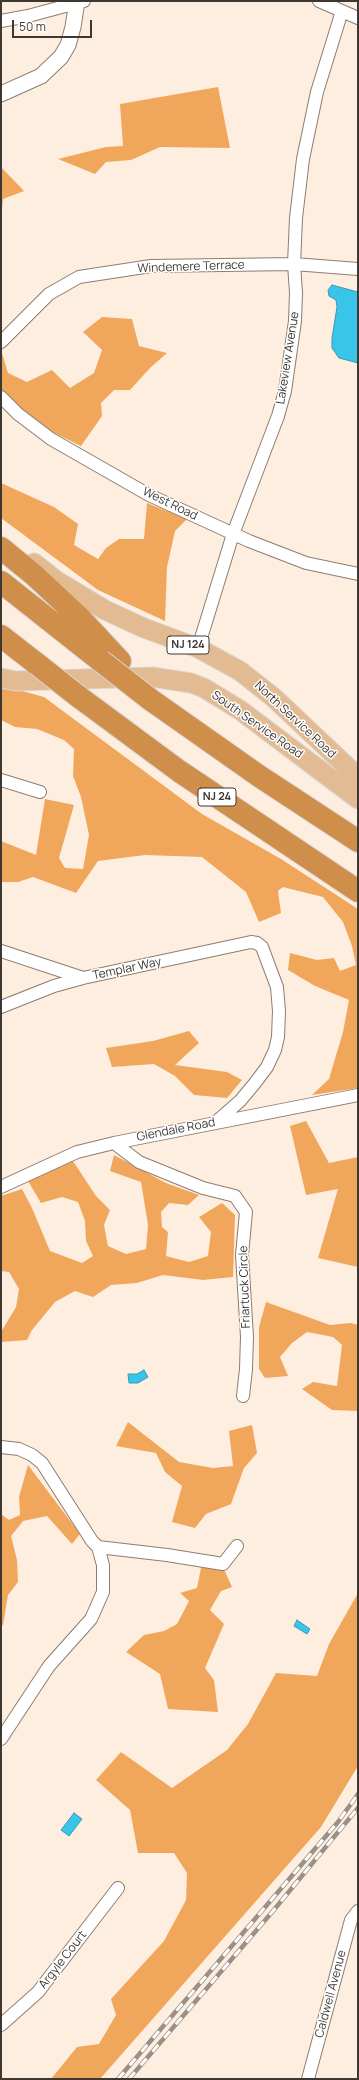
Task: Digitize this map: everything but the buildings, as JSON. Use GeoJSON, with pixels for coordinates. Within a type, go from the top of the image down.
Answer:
{"type":"FeatureCollection","features":[{"type":"Feature","properties":{"kind":"highway"},"geometry":{"type":"LineString","coordinates":[[1,548],[34,575],[81,619],[110,661]]}},
{"type":"Feature","properties":{"kind":"highway"},"geometry":{"type":"LineString","coordinates":[[1,582],[110,661],[151,700],[259,776],[358,841]]}},
{"type":"Feature","properties":{"kind":"highway","name":"NJ 24"},"geometry":{"type":"LineString","coordinates":[[1,636],[79,697],[179,771],[358,891]]}},
{"type":"Feature","properties":{"kind":"highway"},"geometry":{"type":"LineString","coordinates":[[1,641],[37,664]]}},
{"type":"Feature","properties":{"kind":"main road","name":"North Service Road"},"geometry":{"type":"LineString","coordinates":[[1,538],[57,581],[105,610],[144,628],[198,648],[255,682],[358,778]]}},
{"type":"Feature","properties":{"kind":"main road","name":"South Service Road"},"geometry":{"type":"LineString","coordinates":[[1,678],[16,681],[152,677],[191,683],[204,688],[240,710],[358,799]]}},
{"type":"Feature","properties":{"kind":"street"},"geometry":{"type":"LineString","coordinates":[[320,1],[358,18]]}},
{"type":"Feature","properties":{"kind":"street"},"geometry":{"type":"LineString","coordinates":[[1,21],[28,16],[80,2]]}},
{"type":"Feature","properties":{"kind":"street"},"geometry":{"type":"LineString","coordinates":[[1,94],[41,76],[61,57],[68,45],[80,2]]}},
{"type":"Feature","properties":{"kind":"street","name":"Lakeview Avenue"},"geometry":{"type":"LineString","coordinates":[[198,648],[233,534],[278,416],[285,391],[295,321],[296,293],[294,264],[296,218],[303,160],[317,92],[342,11]]}},
{"type":"Feature","properties":{"kind":"street","name":"Windemere Terrace"},"geometry":{"type":"LineString","coordinates":[[1,342],[49,294],[79,277],[151,266],[294,264],[358,269]]}},
{"type":"Feature","properties":{"kind":"street","name":"West Road"},"geometry":{"type":"LineString","coordinates":[[1,398],[46,434],[79,456],[149,495],[233,534],[306,563],[358,574]]}},
{"type":"Feature","properties":{"kind":"street"},"geometry":{"type":"LineString","coordinates":[[1,780],[40,792]]}},
{"type":"Feature","properties":{"kind":"street","name":"Templar Way"},"geometry":{"type":"LineString","coordinates":[[1,1007],[54,986],[83,978],[251,942],[257,943],[262,947],[276,987],[279,1010],[278,1037],[267,1067],[240,1101],[216,1122]]}},
{"type":"Feature","properties":{"kind":"street"},"geometry":{"type":"LineString","coordinates":[[1,951],[83,978]]}},
{"type":"Feature","properties":{"kind":"street","name":"Glendale Road"},"geometry":{"type":"LineString","coordinates":[[1,1187],[77,1152],[216,1122],[358,1095]]}},
{"type":"Feature","properties":{"kind":"street","name":"Friartuck Circle"},"geometry":{"type":"LineString","coordinates":[[114,1143],[139,1162],[203,1188],[235,1196],[246,1212],[242,1255],[247,1350],[243,1396]]}},
{"type":"Feature","properties":{"kind":"street"},"geometry":{"type":"LineString","coordinates":[[1,1447],[19,1449],[32,1455],[42,1464],[92,1541],[98,1547],[103,1565],[103,1592],[91,1619],[49,1666],[1,1739]]}},
{"type":"Feature","properties":{"kind":"street"},"geometry":{"type":"LineString","coordinates":[[98,1547],[167,1555],[223,1564],[237,1546]]}},
{"type":"Feature","properties":{"kind":"street","name":"Argyle Court"},"geometry":{"type":"LineString","coordinates":[[1,2025],[38,1992],[118,1888]]}},
{"type":"Feature","properties":{"kind":"street","name":"Caldwell Avenue"},"geometry":{"type":"LineString","coordinates":[[308,2079],[351,1920],[358,1911]]}},
{"type":"Feature","properties":{"kind":"shaded area"},"geometry":{"type":"Polygon","coordinates":[[[218,87],[230,148],[160,147],[131,160],[106,162],[95,174],[58,159],[106,147],[123,146],[120,104],[218,87]]]}},
{"type":"Feature","properties":{"kind":"shaded area"},"geometry":{"type":"Polygon","coordinates":[[[1,167],[24,191],[3,199],[1,219],[1,167]]]}},
{"type":"Feature","properties":{"kind":"shaded area"},"geometry":{"type":"Polygon","coordinates":[[[102,317],[132,319],[139,346],[167,353],[150,368],[130,390],[114,390],[101,403],[102,416],[81,446],[42,427],[1,391],[1,350],[8,373],[27,382],[52,370],[70,388],[94,373],[102,350],[83,332],[102,317]]]}},
{"type":"Feature","properties":{"kind":"shaded area"},"geometry":{"type":"Polygon","coordinates":[[[1,483],[54,507],[78,524],[74,545],[98,559],[106,548],[119,539],[144,539],[147,503],[187,519],[175,531],[167,567],[165,621],[98,590],[1,518],[1,483]]]}},
{"type":"Feature","properties":{"kind":"shaded area"},"geometry":{"type":"Polygon","coordinates":[[[1,685],[44,697],[202,814],[281,859],[358,909],[358,1088],[312,1095],[329,1079],[343,1032],[349,1000],[315,986],[288,970],[290,953],[317,960],[334,958],[340,971],[356,965],[352,946],[343,922],[323,897],[283,887],[278,891],[281,913],[259,922],[246,892],[202,857],[145,855],[98,861],[76,893],[33,877],[18,882],[1,882],[1,841],[36,855],[45,799],[74,805],[59,858],[65,868],[83,869],[89,835],[81,797],[73,776],[74,749],[64,740],[37,729],[15,727],[1,720],[1,685]]]}},
{"type":"Feature","properties":{"kind":"shaded area"},"geometry":{"type":"Polygon","coordinates":[[[189,1031],[199,1043],[175,1065],[227,1072],[242,1080],[227,1098],[194,1095],[175,1076],[154,1064],[112,1067],[106,1048],[153,1041],[189,1031]]]}},
{"type":"Feature","properties":{"kind":"shaded area"},"geometry":{"type":"Polygon","coordinates":[[[306,1121],[329,1163],[358,1157],[358,1267],[318,1258],[338,1189],[306,1195],[290,1126],[306,1121]]]}},
{"type":"Feature","properties":{"kind":"shaded area"},"geometry":{"type":"Polygon","coordinates":[[[114,1155],[166,1183],[199,1195],[188,1205],[169,1203],[161,1212],[162,1227],[168,1232],[166,1256],[189,1262],[208,1256],[211,1232],[199,1217],[222,1203],[235,1215],[233,1277],[203,1280],[163,1275],[137,1283],[111,1285],[93,1297],[75,1291],[55,1302],[32,1330],[27,1340],[1,1342],[1,1332],[16,1307],[19,1289],[9,1272],[1,1271],[1,1196],[22,1189],[32,1208],[50,1251],[82,1263],[93,1256],[86,1241],[85,1221],[78,1202],[62,1197],[41,1203],[28,1181],[73,1161],[96,1196],[110,1210],[104,1225],[108,1246],[126,1254],[146,1249],[148,1225],[141,1182],[110,1171],[114,1155]]]}},
{"type":"Feature","properties":{"kind":"shaded area"},"geometry":{"type":"Polygon","coordinates":[[[266,1302],[330,1325],[351,1323],[358,1325],[358,1411],[332,1410],[302,1389],[313,1382],[337,1386],[342,1345],[333,1337],[307,1332],[292,1343],[280,1357],[288,1376],[265,1378],[259,1369],[259,1327],[266,1302]]]}},
{"type":"Feature","properties":{"kind":"shaded area"},"geometry":{"type":"Polygon","coordinates":[[[128,1422],[179,1462],[213,1468],[233,1466],[229,1431],[252,1425],[257,1453],[244,1468],[231,1504],[206,1514],[195,1528],[172,1522],[182,1486],[165,1472],[156,1453],[116,1446],[128,1422]]]}},
{"type":"Feature","properties":{"kind":"shaded area"},"geometry":{"type":"Polygon","coordinates":[[[28,1465],[80,1534],[72,1544],[47,1516],[23,1521],[11,1536],[17,1560],[18,1582],[8,1595],[3,1625],[1,1626],[1,1514],[9,1520],[20,1515],[19,1497],[28,1465]]]}},
{"type":"Feature","properties":{"kind":"shaded area"},"geometry":{"type":"Polygon","coordinates":[[[223,1567],[232,1587],[221,1591],[210,1610],[224,1624],[205,1668],[214,1680],[218,1712],[168,1709],[160,1674],[126,1652],[144,1635],[164,1631],[177,1624],[189,1601],[180,1593],[197,1588],[201,1568],[223,1567]]]}},
{"type":"Feature","properties":{"kind":"shaded area"},"geometry":{"type":"Polygon","coordinates":[[[358,1593],[358,1766],[321,1827],[100,2079],[51,2079],[77,2047],[99,2044],[116,2015],[111,1999],[164,1941],[186,1900],[187,1873],[174,1853],[138,1853],[130,1810],[96,1780],[121,1752],[172,1788],[227,1750],[248,1724],[276,1673],[317,1676],[329,1644],[358,1593]]]}},
{"type":"Feature","properties":{"kind":"water"},"geometry":{"type":"Polygon","coordinates":[[[332,285],[358,292],[358,363],[339,358],[332,348],[332,338],[337,307],[336,300],[329,296],[328,290],[332,285]]]}},
{"type":"Feature","properties":{"kind":"water"},"geometry":{"type":"Polygon","coordinates":[[[144,1370],[148,1377],[138,1383],[129,1383],[128,1374],[137,1374],[144,1370]]]}},
{"type":"Feature","properties":{"kind":"water"},"geometry":{"type":"Polygon","coordinates":[[[297,1620],[310,1629],[307,1634],[294,1626],[297,1620]]]}},
{"type":"Feature","properties":{"kind":"water"},"geometry":{"type":"Polygon","coordinates":[[[74,1813],[82,1819],[69,1836],[61,1830],[74,1813]]]}},
{"type":"Feature","properties":{"kind":"railway"},"geometry":{"type":"LineString","coordinates":[[118,2079],[338,1822],[358,1794]]}},
{"type":"Feature","properties":{"kind":"railway"},"geometry":{"type":"LineString","coordinates":[[129,2079],[273,1911],[358,1808]]}}]}
